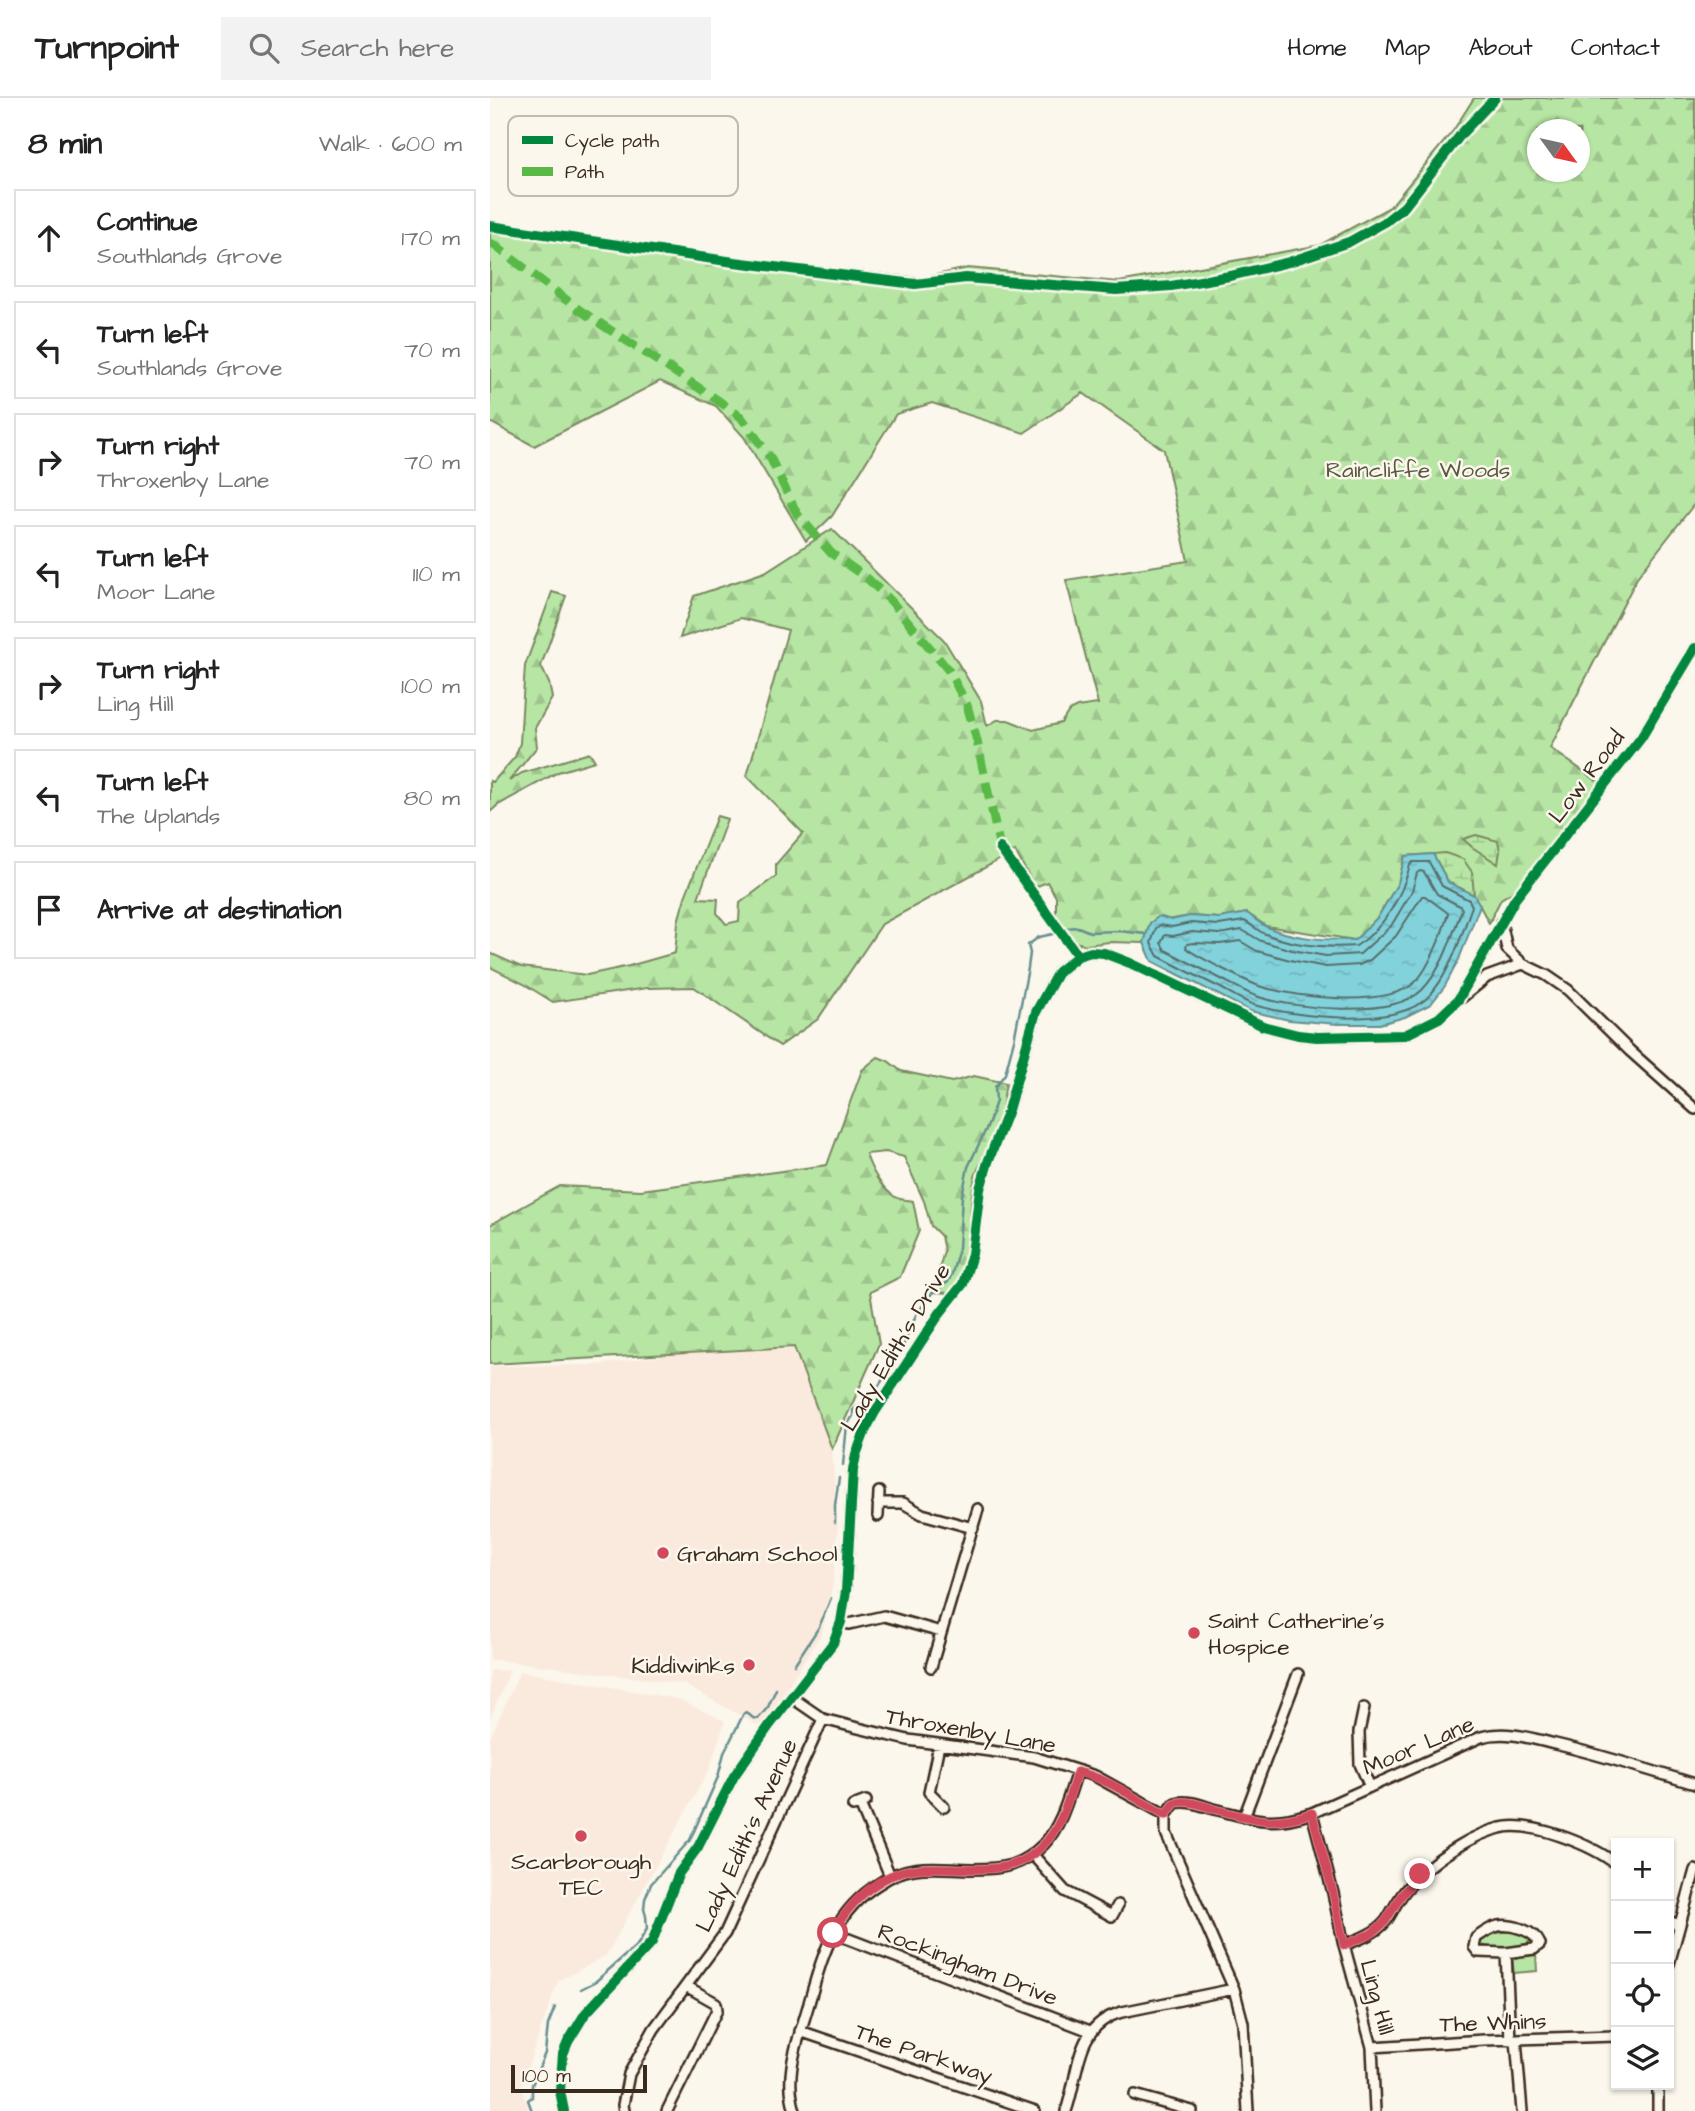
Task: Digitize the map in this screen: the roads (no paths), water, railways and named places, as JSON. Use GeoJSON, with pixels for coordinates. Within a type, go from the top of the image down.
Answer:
{"type":"FeatureCollection","features":[{"type":"Feature","properties":{"kind":"street","name":"Low Road"},"geometry":{"type":"LineString","coordinates":[[1501,922],[1515,899],[1641,738],[1695,648]]}},
{"type":"Feature","properties":{"kind":"street"},"geometry":{"type":"LineString","coordinates":[[1501,922],[1507,949],[1523,964],[1568,990],[1630,1051],[1695,1109]]}},
{"type":"Feature","properties":{"kind":"street","name":"Lady Edith's Drive"},"geometry":{"type":"LineString","coordinates":[[564,2111],[560,2091],[563,2054],[568,2042],[585,2014],[652,1942],[679,1873],[698,1847],[734,1776],[833,1643],[841,1622],[846,1591],[853,1471],[864,1431],[940,1313],[963,1284],[972,1254],[980,1189],[988,1162],[1007,1110],[1036,1012],[1058,972],[1078,956],[1091,952],[1104,953],[1263,1026],[1318,1037],[1405,1035],[1430,1024],[1458,1000],[1501,922]]}},
{"type":"Feature","properties":{"kind":"street"},"geometry":{"type":"LineString","coordinates":[[1458,1000],[1488,977],[1523,964]]}},
{"type":"Feature","properties":{"kind":"street"},"geometry":{"type":"LineString","coordinates":[[878,1516],[879,1492]]}},
{"type":"Feature","properties":{"kind":"street"},"geometry":{"type":"LineString","coordinates":[[878,1503],[903,1503],[922,1514],[973,1528]]}},
{"type":"Feature","properties":{"kind":"street"},"geometry":{"type":"LineString","coordinates":[[930,1667],[978,1509]]}},
{"type":"Feature","properties":{"kind":"street"},"geometry":{"type":"LineString","coordinates":[[841,1622],[849,1624],[884,1616],[941,1632]]}},
{"type":"Feature","properties":{"kind":"street"},"geometry":{"type":"LineString","coordinates":[[1244,1816],[1298,1672]]}},
{"type":"Feature","properties":{"kind":"street","name":"Throxenby Lane"},"geometry":{"type":"LineString","coordinates":[[791,1697],[823,1719],[908,1740],[1034,1757],[1095,1776],[1166,1815]]}},
{"type":"Feature","properties":{"kind":"street"},"geometry":{"type":"LineString","coordinates":[[1365,1706],[1359,1732],[1360,1764],[1370,1787]]}},
{"type":"Feature","properties":{"kind":"street","name":"Lady Edith's Avenue"},"geometry":{"type":"LineString","coordinates":[[624,2111],[629,2074],[654,2029],[725,1933],[823,1719]]}},
{"type":"Feature","properties":{"kind":"street","name":"Moor Lane"},"geometry":{"type":"LineString","coordinates":[[1166,1815],[1175,1803],[1188,1801],[1272,1822],[1289,1821],[1481,1737],[1494,1734],[1525,1737],[1591,1753],[1695,1784]]}},
{"type":"Feature","properties":{"kind":"street"},"geometry":{"type":"LineString","coordinates":[[939,1745],[929,1792],[944,1807]]}},
{"type":"Feature","properties":{"kind":"street"},"geometry":{"type":"LineString","coordinates":[[794,2111],[791,2098],[791,2064],[823,1955],[839,1920],[867,1891],[890,1876],[917,1869],[1010,1867],[1032,1854],[1046,1842],[1056,1826],[1077,1772]]}},
{"type":"Feature","properties":{"kind":"street"},"geometry":{"type":"LineString","coordinates":[[860,1804],[890,1876]]}},
{"type":"Feature","properties":{"kind":"street","name":"Ling Hill"},"geometry":{"type":"LineString","coordinates":[[1312,1813],[1372,2047],[1376,2111]]}},
{"type":"Feature","properties":{"kind":"street"},"geometry":{"type":"LineString","coordinates":[[1166,1815],[1166,1833],[1234,1989],[1243,2023],[1248,2111]]}},
{"type":"Feature","properties":{"kind":"street"},"geometry":{"type":"LineString","coordinates":[[1344,1945],[1371,1934],[1385,1922],[1401,1896],[1420,1874],[1436,1862],[1480,1835],[1503,1827],[1547,1832],[1568,1838],[1596,1850],[1611,1860]]}},
{"type":"Feature","properties":{"kind":"street"},"geometry":{"type":"LineString","coordinates":[[1032,1854],[1065,1891],[1112,1916],[1118,1905]]}},
{"type":"Feature","properties":{"kind":"street"},"geometry":{"type":"LineString","coordinates":[[1674,1944],[1695,1870]]}},
{"type":"Feature","properties":{"kind":"street"},"geometry":{"type":"LineString","coordinates":[[1674,1923],[1679,1924]]}},
{"type":"Feature","properties":{"kind":"street"},"geometry":{"type":"LineString","coordinates":[[1507,1926],[1528,1931],[1540,1944],[1534,1949],[1506,1953],[1478,1952],[1474,1947],[1476,1938],[1487,1930],[1507,1926]]}},
{"type":"Feature","properties":{"kind":"street","name":"Rockingham Drive"},"geometry":{"type":"LineString","coordinates":[[833,1933],[1090,2032]]}},
{"type":"Feature","properties":{"kind":"street"},"geometry":{"type":"LineString","coordinates":[[1506,1953],[1522,2111]]}},
{"type":"Feature","properties":{"kind":"street"},"geometry":{"type":"LineString","coordinates":[[667,2111],[717,2010],[716,2003],[686,1986]]}},
{"type":"Feature","properties":{"kind":"street"},"geometry":{"type":"LineString","coordinates":[[1066,2111],[1073,2092],[1081,2049],[1090,2032],[1105,2018],[1112,2014],[1234,1989]]}},
{"type":"Feature","properties":{"kind":"street","name":"The Parkway"},"geometry":{"type":"LineString","coordinates":[[800,2031],[1035,2111]]}},
{"type":"Feature","properties":{"kind":"street","name":"The Whins"},"geometry":{"type":"LineString","coordinates":[[1372,2047],[1611,2036]]}},
{"type":"Feature","properties":{"kind":"street"},"geometry":{"type":"LineString","coordinates":[[1658,2090],[1658,2111]]}},
{"type":"Feature","properties":{"kind":"street"},"geometry":{"type":"LineString","coordinates":[[1135,2095],[1192,2111]]}},
{"type":"Feature","properties":{"kind":"water"},"geometry":{"type":"Polygon","coordinates":[[[1433,854],[1448,882],[1474,895],[1480,905],[1459,959],[1445,986],[1431,1004],[1405,1017],[1380,1024],[1338,1024],[1289,1020],[1250,1011],[1152,961],[1144,943],[1150,923],[1159,916],[1171,920],[1190,916],[1219,918],[1247,913],[1265,926],[1286,934],[1355,940],[1378,917],[1398,883],[1405,856],[1433,854]]]}},
{"type":"Feature","properties":{"kind":"waterway"},"geometry":{"type":"LineString","coordinates":[[1067,928],[1078,927],[1090,932],[1146,934]]}},
{"type":"Feature","properties":{"kind":"waterway"},"geometry":{"type":"LineString","coordinates":[[843,1465],[847,1425],[853,1416],[853,1410],[876,1390],[900,1353],[916,1315],[932,1293],[948,1282],[952,1274],[959,1248],[962,1196],[968,1167],[989,1123],[996,1101],[995,1087],[1005,1074],[1028,968],[1028,945],[1039,937],[1053,934]]}},
{"type":"Feature","properties":{"kind":"waterway"},"geometry":{"type":"LineString","coordinates":[[835,1523],[839,1478]]}},
{"type":"Feature","properties":{"kind":"waterway"},"geometry":{"type":"LineString","coordinates":[[794,1665],[819,1627],[831,1598]]}},
{"type":"Feature","properties":{"kind":"waterway"},"geometry":{"type":"LineString","coordinates":[[581,1989],[595,1982],[638,1944],[647,1929],[644,1909],[651,1884],[690,1840],[718,1777],[724,1753],[744,1713],[758,1719],[768,1707],[776,1689]]}},
{"type":"Feature","properties":{"kind":"waterway"},"geometry":{"type":"LineString","coordinates":[[532,2111],[528,2100],[532,2097],[532,2085],[545,2053],[548,2025],[555,2007]]}},
{"type":"Feature","properties":{"kind":"place","name":"Graham School"},"geometry":{"type":"Point","coordinates":[663,1553]}},
{"type":"Feature","properties":{"kind":"place","name":"Saint Catherine's Hospice"},"geometry":{"type":"Point","coordinates":[1194,1633]}},
{"type":"Feature","properties":{"kind":"place","name":"Kiddiwinks"},"geometry":{"type":"Point","coordinates":[749,1665]}},
{"type":"Feature","properties":{"kind":"place","name":"Scarborough TEC"},"geometry":{"type":"Point","coordinates":[581,1836]}},
{"type":"Feature","properties":{"kind":"park label","name":"Raincliffe Woods"},"geometry":{"type":"Point","coordinates":[1418,469]}}]}
